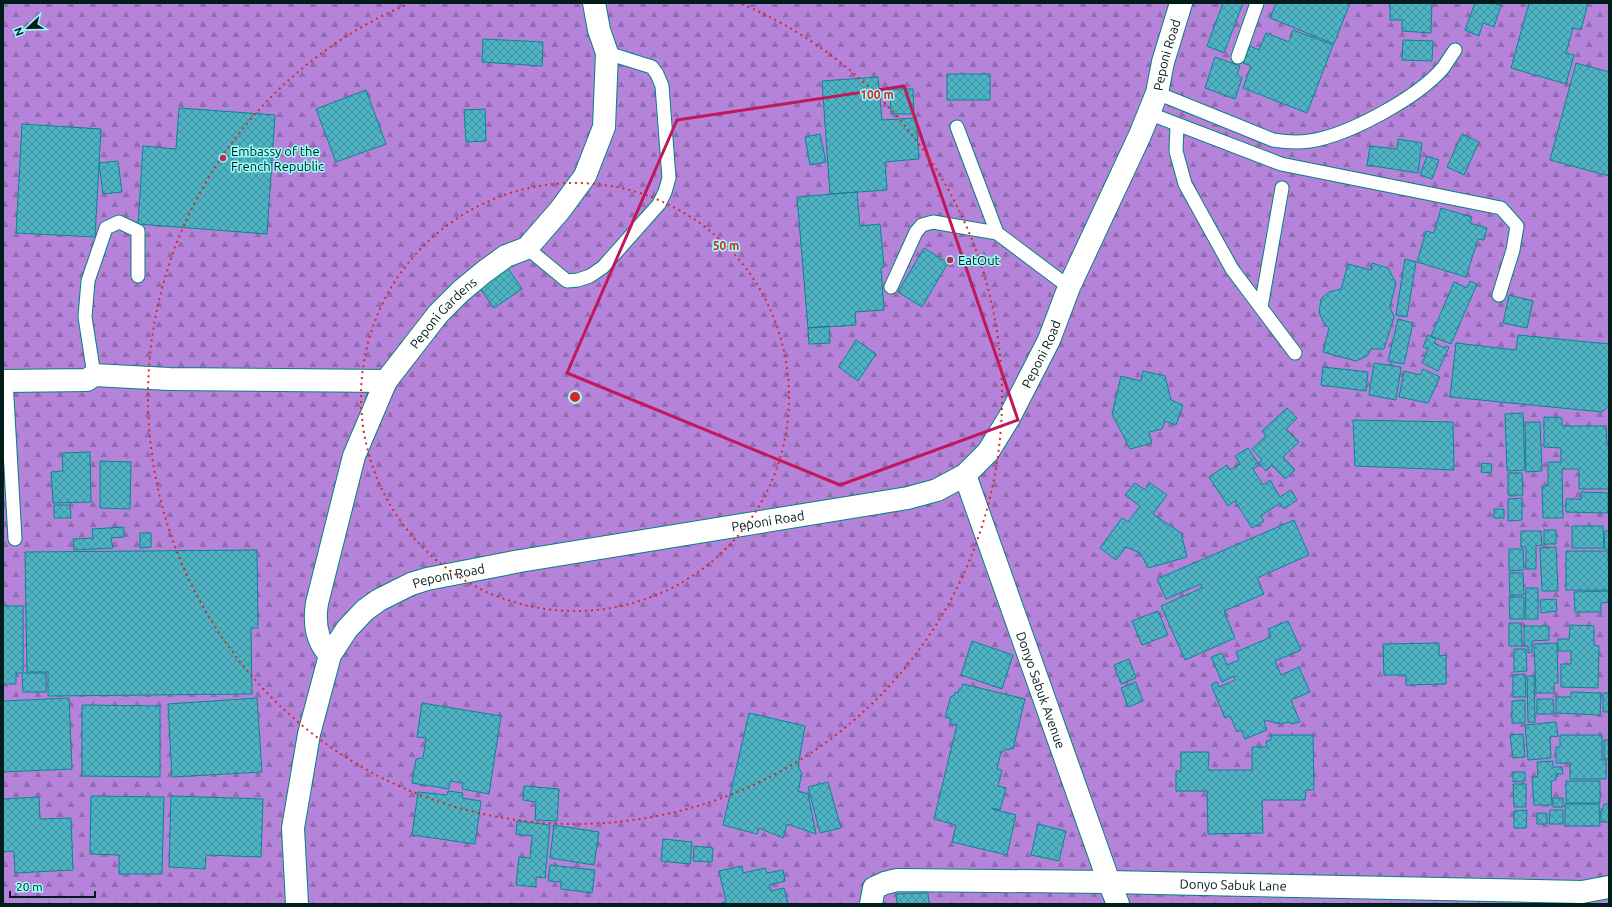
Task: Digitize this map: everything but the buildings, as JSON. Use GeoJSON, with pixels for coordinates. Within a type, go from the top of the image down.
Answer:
{"type":"FeatureCollection","features":[{"type":"Feature","properties":{"kind":"street","name":"Peponi Gardens"},"geometry":{"type":"LineString","coordinates":[[330,655],[324,650],[316,632],[317,603],[354,456],[386,381],[438,314],[461,292],[506,256],[527,248],[560,210],[585,176],[604,127],[607,53],[599,30],[594,3]]}},
{"type":"Feature","properties":{"kind":"street","name":"Peponi Road"},"geometry":{"type":"LineString","coordinates":[[297,904],[293,828],[309,734],[330,655],[347,629],[366,610],[380,600],[411,584],[520,561],[908,498],[937,490],[965,475],[988,452],[1009,418],[1049,340],[1069,287],[1140,135],[1157,93],[1163,62],[1181,3]]}},
{"type":"Feature","properties":{"kind":"street"},"geometry":{"type":"LineString","coordinates":[[4,380],[87,380],[94,375],[169,379],[386,381]]}},
{"type":"Feature","properties":{"kind":"street","name":"Donyo Sabuk Avenue"},"geometry":{"type":"LineString","coordinates":[[965,475],[1118,904]]}},
{"type":"Feature","properties":{"kind":"street","name":"Donyo Sabuk Lane"},"geometry":{"type":"LineString","coordinates":[[871,904],[874,888],[897,880],[1109,882],[1529,898],[1582,898],[1609,887]]}},
{"type":"Feature","properties":{"kind":"lane"},"geometry":{"type":"LineString","coordinates":[[1238,57],[1257,3]]}},
{"type":"Feature","properties":{"kind":"lane"},"geometry":{"type":"LineString","coordinates":[[1157,93],[1273,140],[1289,143],[1310,141],[1345,130],[1384,112],[1406,99],[1443,68],[1455,50]]}},
{"type":"Feature","properties":{"kind":"lane"},"geometry":{"type":"LineString","coordinates":[[527,248],[567,281],[578,280],[590,276],[603,267],[659,204],[665,192],[668,170],[662,86],[657,74],[652,67],[607,53]]}},
{"type":"Feature","properties":{"kind":"lane"},"geometry":{"type":"LineString","coordinates":[[1148,113],[1280,164],[1501,208],[1517,226],[1513,250],[1499,295]]}},
{"type":"Feature","properties":{"kind":"lane"},"geometry":{"type":"LineString","coordinates":[[1177,124],[1176,151],[1185,184],[1232,269],[1296,353]]}},
{"type":"Feature","properties":{"kind":"lane"},"geometry":{"type":"LineString","coordinates":[[956,126],[997,233]]}},
{"type":"Feature","properties":{"kind":"lane"},"geometry":{"type":"LineString","coordinates":[[1261,306],[1282,188]]}},
{"type":"Feature","properties":{"kind":"lane"},"geometry":{"type":"LineString","coordinates":[[94,375],[85,317],[88,280],[106,228],[119,222],[138,231],[138,276]]}},
{"type":"Feature","properties":{"kind":"lane"},"geometry":{"type":"LineString","coordinates":[[891,287],[916,232],[922,225],[934,222],[997,233],[1069,287]]}},
{"type":"Feature","properties":{"kind":"lane"},"geometry":{"type":"LineString","coordinates":[[4,380],[15,539]]}},
{"type":"Feature","properties":{"kind":"highlighted area"},"geometry":{"type":"Polygon","coordinates":[[[904,86],[1018,420],[840,485],[567,373],[677,120],[904,86]]]}},
{"type":"Feature","properties":{"kind":"green space"},"geometry":{"type":"Polygon","coordinates":[[[3,3],[1609,3],[1609,904],[3,904],[3,3]]]}},
{"type":"Feature","properties":{"kind":"place","name":"Embassy of the French Republic"},"geometry":{"type":"Point","coordinates":[223,158]}},
{"type":"Feature","properties":{"kind":"place","name":"EatOut"},"geometry":{"type":"Point","coordinates":[950,260]}}]}
